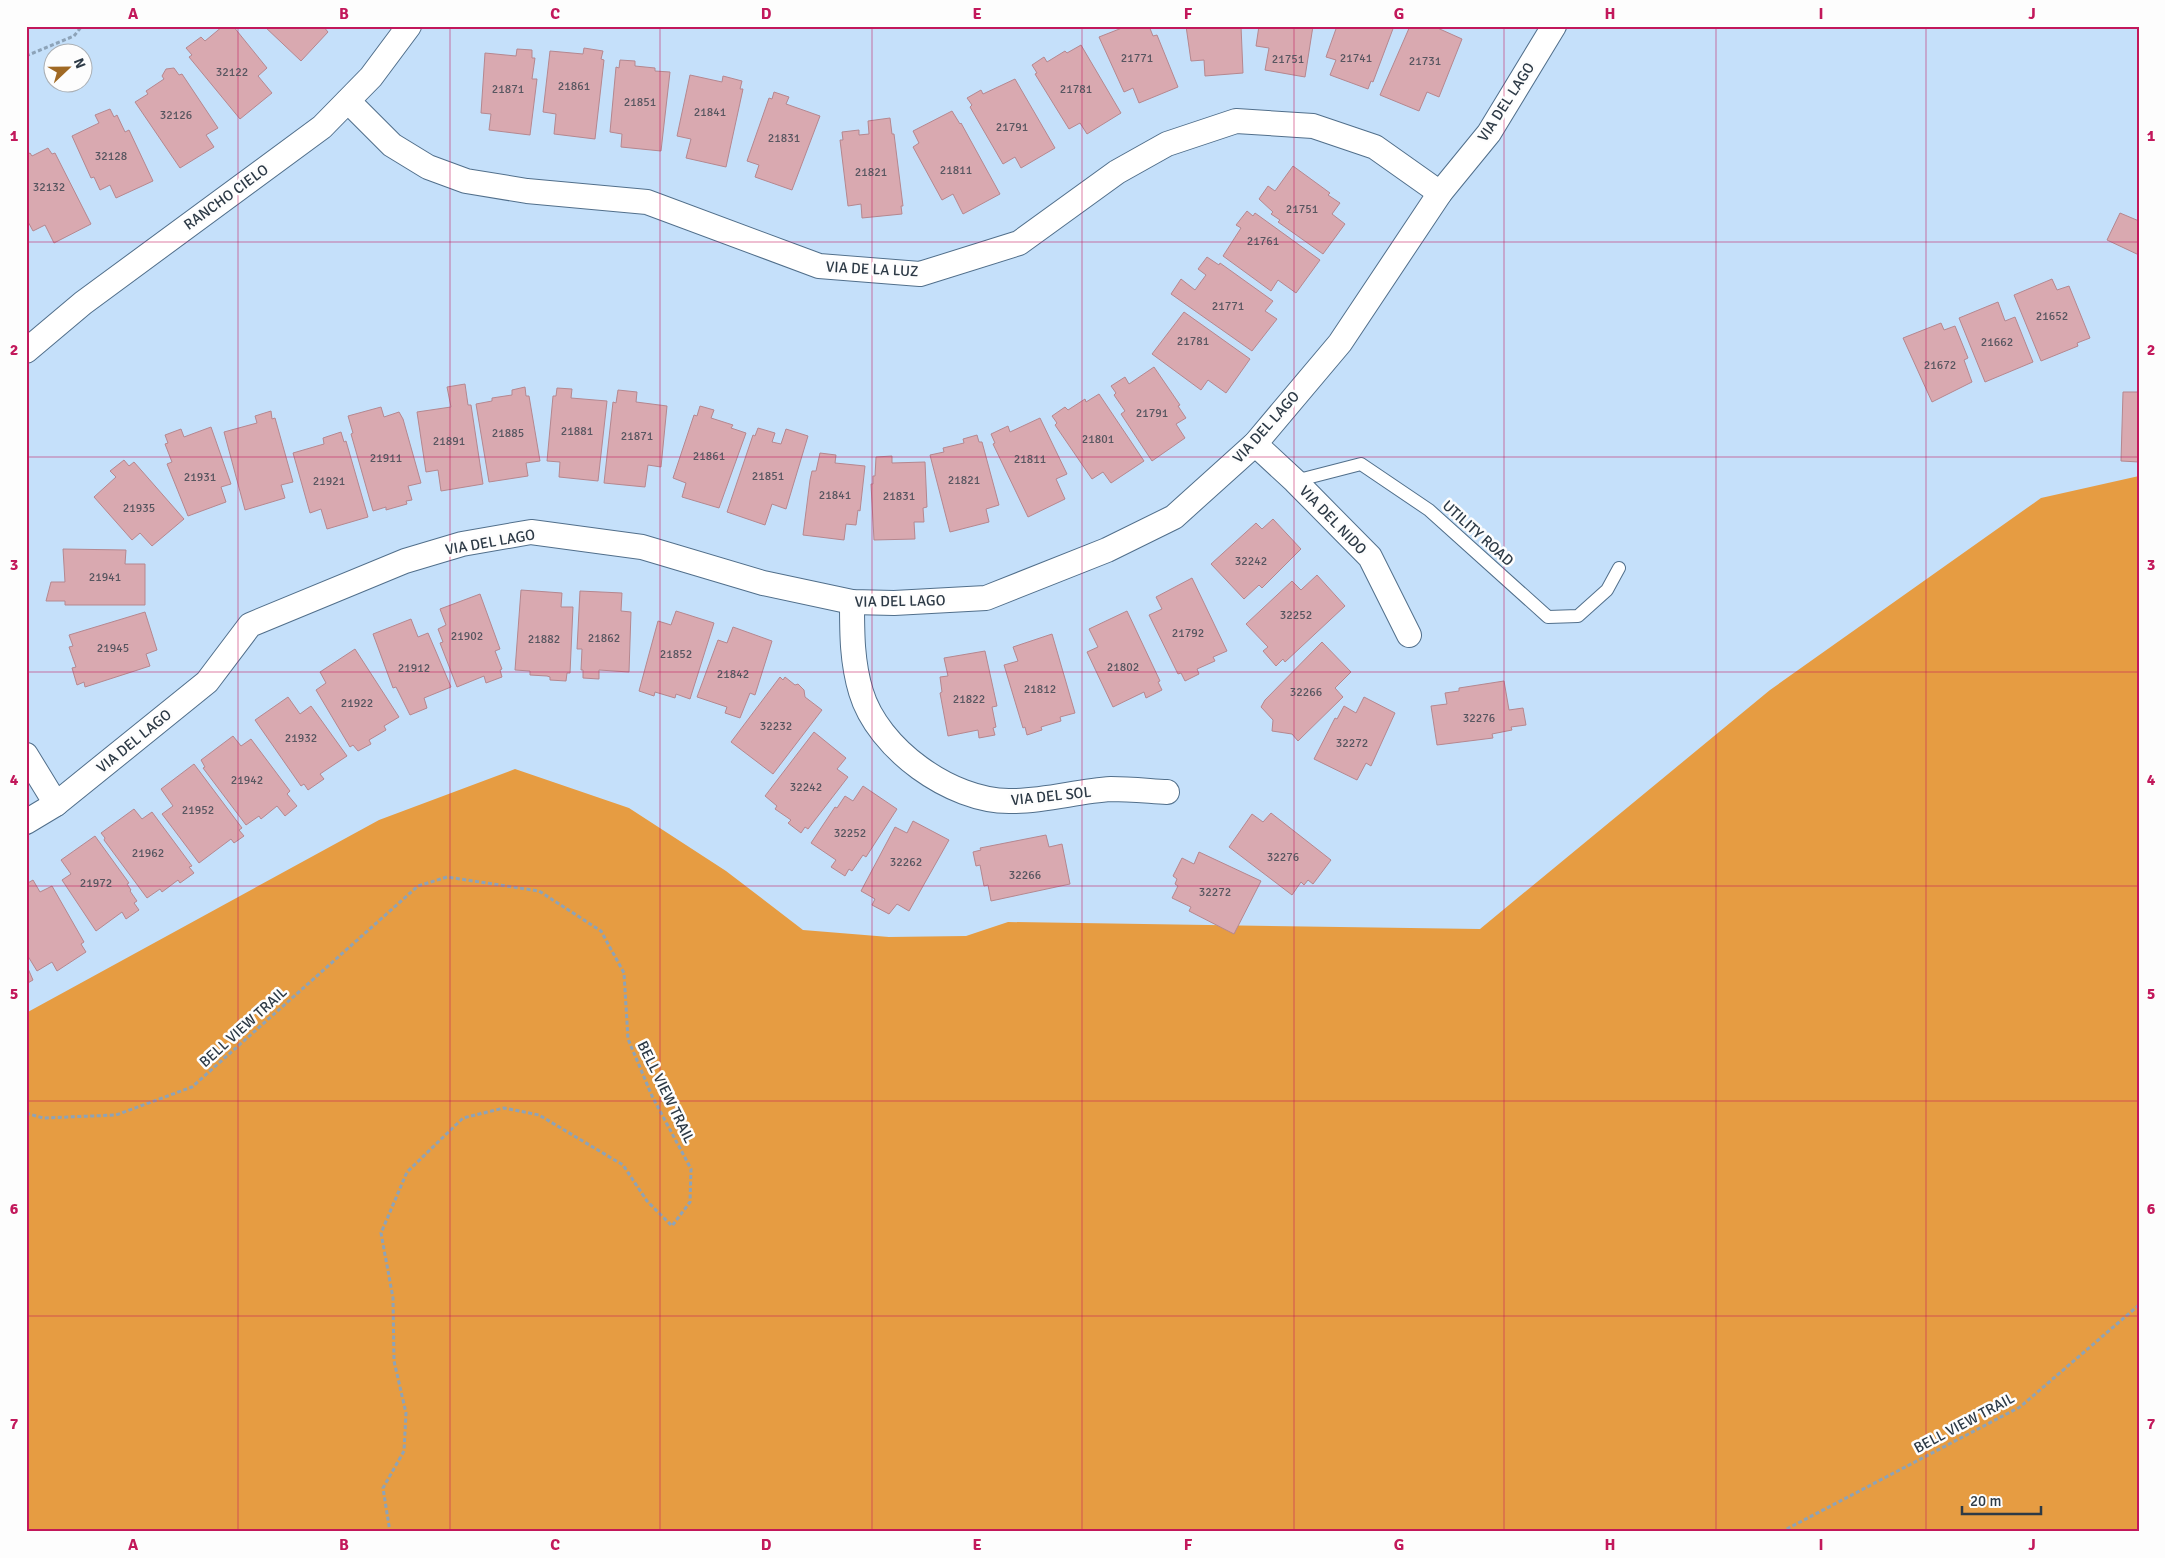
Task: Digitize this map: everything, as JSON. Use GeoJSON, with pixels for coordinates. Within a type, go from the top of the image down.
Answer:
{"type":"FeatureCollection","features":[{"type":"Feature","properties":{"kind":"street","name":"RANCHO CIELO"},"geometry":{"type":"LineString","coordinates":[[26,351],[83,303],[322,127],[371,77],[409,26]]}},
{"type":"Feature","properties":{"kind":"street","name":"VIA DEL LAGO"},"geometry":{"type":"LineString","coordinates":[[26,822],[56,804],[207,682],[250,625],[405,561],[462,544],[531,532],[642,547],[763,583],[852,602],[894,604],[986,598],[1107,550],[1174,517],[1255,444],[1340,343],[1440,193],[1489,132],[1554,26]]}},
{"type":"Feature","properties":{"kind":"street","name":"VIA DE LA LUZ"},"geometry":{"type":"LineString","coordinates":[[348,101],[392,145],[428,167],[466,181],[527,191],[647,202],[819,266],[920,274],[1019,243],[1117,172],[1167,144],[1236,121],[1313,126],[1375,147],[1440,193]]}},
{"type":"Feature","properties":{"kind":"street","name":"VIA DEL NIDO"},"geometry":{"type":"LineString","coordinates":[[1255,444],[1295,481],[1370,557],[1409,635]]}},
{"type":"Feature","properties":{"kind":"street","name":"VIA DEL SOL"},"geometry":{"type":"LineString","coordinates":[[852,602],[852,654],[862,695],[889,738],[911,762],[947,786],[977,796],[1008,802],[1037,800],[1110,789],[1167,792]]}},
{"type":"Feature","properties":{"kind":"street"},"geometry":{"type":"LineString","coordinates":[[26,755],[56,804]]}},
{"type":"Feature","properties":{"kind":"lane","name":"UTILITY ROAD"},"geometry":{"type":"LineString","coordinates":[[1295,481],[1361,464],[1429,510],[1548,617],[1578,616],[1607,590],[1619,568]]}},
{"type":"Feature","properties":{"kind":"path"},"geometry":{"type":"LineString","coordinates":[[26,56],[74,36],[82,26]]}},
{"type":"Feature","properties":{"kind":"path","name":"BELL VIEW TRAIL"},"geometry":{"type":"LineString","coordinates":[[26,1113],[43,1118],[116,1115],[192,1087],[418,886],[447,876],[539,891],[601,932],[624,973],[628,1039],[652,1096],[691,1169],[690,1202],[672,1226],[648,1201],[623,1165],[539,1115],[504,1108],[463,1118],[406,1172],[381,1233],[393,1298],[394,1361],[406,1413],[404,1451],[383,1488],[390,1532]]}},
{"type":"Feature","properties":{"kind":"path","name":"BELL VIEW TRAIL"},"geometry":{"type":"LineString","coordinates":[[1781,1532],[2020,1407],[2139,1305]]}},
{"type":"Feature","properties":{"kind":"shaded area"},"geometry":{"type":"Polygon","coordinates":[[[2139,476],[2139,1532],[26,1532],[26,1013],[379,820],[515,769],[629,808],[726,871],[803,930],[889,937],[966,936],[1008,922],[1480,929],[1770,690],[2041,498],[2139,476]]]}},
{"type":"Feature","properties":{"kind":"building"},"geometry":{"type":"Polygon","coordinates":[[[223,26],[233,26],[267,68],[258,76],[272,93],[240,119],[189,57],[192,55],[186,48],[201,37],[205,41],[223,26]]]}},
{"type":"Feature","properties":{"kind":"building"},"geometry":{"type":"Polygon","coordinates":[[[264,26],[323,26],[328,32],[301,61],[264,26]]]}},
{"type":"Feature","properties":{"kind":"building"},"geometry":{"type":"Polygon","coordinates":[[[1127,26],[1149,26],[1153,36],[1157,35],[1178,87],[1139,103],[1133,88],[1124,92],[1099,37],[1127,26]]]}},
{"type":"Feature","properties":{"kind":"building"},"geometry":{"type":"Polygon","coordinates":[[[1186,26],[1241,26],[1243,73],[1205,76],[1204,60],[1191,61],[1186,26]]]}},
{"type":"Feature","properties":{"kind":"building"},"geometry":{"type":"Polygon","coordinates":[[[1259,26],[1313,26],[1305,77],[1265,70],[1269,48],[1256,46],[1259,26]]]}},
{"type":"Feature","properties":{"kind":"building"},"geometry":{"type":"Polygon","coordinates":[[[1337,26],[1394,26],[1373,82],[1371,81],[1368,89],[1330,75],[1336,60],[1326,57],[1337,26]]]}},
{"type":"Feature","properties":{"kind":"building"},"geometry":{"type":"Polygon","coordinates":[[[1410,26],[1433,26],[1462,39],[1439,97],[1427,92],[1419,111],[1380,95],[1410,26]]]}},
{"type":"Feature","properties":{"kind":"building"},"geometry":{"type":"Polygon","coordinates":[[[1081,45],[1121,113],[1087,134],[1080,123],[1069,129],[1035,74],[1037,73],[1032,65],[1044,57],[1047,62],[1065,51],[1067,53],[1081,45]]]}},
{"type":"Feature","properties":{"kind":"building"},"geometry":{"type":"Polygon","coordinates":[[[584,48],[603,51],[601,59],[604,60],[595,139],[554,134],[556,114],[543,112],[550,51],[583,54],[584,48]]]}},
{"type":"Feature","properties":{"kind":"building"},"geometry":{"type":"Polygon","coordinates":[[[517,49],[532,50],[532,58],[535,58],[532,79],[537,79],[530,135],[489,130],[491,114],[481,113],[485,53],[516,56],[517,49]]]}},
{"type":"Feature","properties":{"kind":"building"},"geometry":{"type":"Polygon","coordinates":[[[620,60],[635,61],[635,66],[655,68],[655,71],[670,72],[661,151],[621,147],[622,134],[610,132],[616,67],[619,68],[620,60]]]}},
{"type":"Feature","properties":{"kind":"building"},"geometry":{"type":"Polygon","coordinates":[[[174,68],[179,75],[182,74],[218,128],[206,135],[214,147],[180,168],[135,102],[148,94],[146,91],[164,79],[162,76],[166,69],[174,68]]]}},
{"type":"Feature","properties":{"kind":"building"},"geometry":{"type":"Polygon","coordinates":[[[690,75],[722,82],[723,76],[742,81],[740,89],[743,89],[726,167],[686,158],[691,139],[677,136],[690,75]]]}},
{"type":"Feature","properties":{"kind":"building"},"geometry":{"type":"Polygon","coordinates":[[[1015,79],[1055,148],[1021,168],[1015,157],[1003,164],[970,107],[972,105],[967,98],[981,90],[983,94],[1015,79]]]}},
{"type":"Feature","properties":{"kind":"building"},"geometry":{"type":"Polygon","coordinates":[[[774,92],[789,97],[786,104],[820,116],[792,190],[755,177],[759,165],[747,161],[769,98],[772,99],[774,92]]]}},
{"type":"Feature","properties":{"kind":"building"},"geometry":{"type":"Polygon","coordinates":[[[110,109],[114,117],[117,115],[125,132],[129,130],[153,181],[116,198],[110,185],[100,190],[94,177],[91,178],[72,136],[99,123],[95,115],[110,109]]]}},
{"type":"Feature","properties":{"kind":"building"},"geometry":{"type":"Polygon","coordinates":[[[952,111],[961,123],[1000,194],[963,214],[953,194],[942,200],[913,147],[919,143],[913,131],[952,111]]]}},
{"type":"Feature","properties":{"kind":"building"},"geometry":{"type":"Polygon","coordinates":[[[890,118],[892,134],[894,134],[903,206],[901,206],[902,214],[862,218],[861,204],[848,206],[840,140],[843,140],[842,132],[859,130],[859,135],[869,134],[868,121],[890,118]]]}},
{"type":"Feature","properties":{"kind":"building"},"geometry":{"type":"Polygon","coordinates":[[[48,148],[52,154],[55,153],[91,224],[54,243],[45,225],[33,231],[26,218],[26,155],[30,153],[32,156],[48,148]]]}},
{"type":"Feature","properties":{"kind":"building"},"geometry":{"type":"Polygon","coordinates":[[[1293,166],[1330,193],[1328,195],[1340,203],[1332,214],[1345,224],[1323,254],[1278,222],[1280,220],[1271,214],[1273,212],[1259,199],[1268,186],[1275,191],[1293,166]]]}},
{"type":"Feature","properties":{"kind":"building"},"geometry":{"type":"Polygon","coordinates":[[[1247,211],[1253,216],[1255,213],[1320,260],[1296,293],[1278,280],[1271,291],[1223,256],[1241,228],[1236,225],[1247,211]]]}},
{"type":"Feature","properties":{"kind":"building"},"geometry":{"type":"Polygon","coordinates":[[[2120,213],[2139,221],[2139,255],[2107,240],[2120,213]]]}},
{"type":"Feature","properties":{"kind":"building"},"geometry":{"type":"Polygon","coordinates":[[[1207,257],[1219,265],[1220,263],[1273,301],[1265,311],[1277,319],[1252,351],[1171,294],[1181,279],[1195,290],[1206,275],[1198,269],[1207,257]]]}},
{"type":"Feature","properties":{"kind":"building"},"geometry":{"type":"Polygon","coordinates":[[[2052,279],[2057,290],[2069,286],[2090,338],[2077,343],[2078,346],[2041,361],[2014,295],[2052,279]]]}},
{"type":"Feature","properties":{"kind":"building"},"geometry":{"type":"Polygon","coordinates":[[[1998,302],[2005,321],[2015,317],[2033,362],[1985,382],[1959,318],[1998,302]]]}},
{"type":"Feature","properties":{"kind":"building"},"geometry":{"type":"Polygon","coordinates":[[[1184,312],[1250,359],[1226,393],[1208,380],[1201,390],[1152,354],[1184,312]]]}},
{"type":"Feature","properties":{"kind":"building"},"geometry":{"type":"Polygon","coordinates":[[[1941,323],[1944,330],[1955,326],[1968,358],[1964,360],[1972,382],[1932,402],[1903,338],[1941,323]]]}},
{"type":"Feature","properties":{"kind":"building"},"geometry":{"type":"Polygon","coordinates":[[[1154,367],[1180,405],[1178,406],[1186,418],[1176,424],[1185,438],[1152,461],[1121,414],[1125,411],[1114,395],[1116,393],[1111,386],[1125,377],[1129,384],[1154,367]]]}},
{"type":"Feature","properties":{"kind":"building"},"geometry":{"type":"Polygon","coordinates":[[[465,384],[468,405],[471,405],[483,484],[441,491],[438,470],[426,472],[417,412],[451,407],[447,387],[465,384]]]}},
{"type":"Feature","properties":{"kind":"building"},"geometry":{"type":"Polygon","coordinates":[[[525,387],[526,396],[529,396],[540,461],[526,463],[528,476],[489,482],[476,404],[492,401],[492,398],[512,395],[512,390],[525,387]]]}},
{"type":"Feature","properties":{"kind":"building"},"geometry":{"type":"Polygon","coordinates":[[[557,388],[572,389],[571,398],[607,401],[598,481],[559,477],[560,462],[547,461],[553,396],[556,396],[557,388]]]}},
{"type":"Feature","properties":{"kind":"building"},"geometry":{"type":"Polygon","coordinates":[[[618,390],[637,392],[636,402],[667,406],[661,467],[648,465],[645,487],[604,483],[613,402],[616,403],[618,390]]]}},
{"type":"Feature","properties":{"kind":"building"},"geometry":{"type":"Polygon","coordinates":[[[2123,392],[2139,392],[2139,462],[2121,461],[2123,392]]]}},
{"type":"Feature","properties":{"kind":"building"},"geometry":{"type":"Polygon","coordinates":[[[1099,394],[1144,461],[1111,483],[1103,472],[1092,479],[1055,425],[1057,423],[1052,416],[1065,407],[1068,410],[1085,399],[1086,402],[1099,394]]]}},
{"type":"Feature","properties":{"kind":"building"},"geometry":{"type":"Polygon","coordinates":[[[700,406],[714,410],[711,418],[733,425],[731,428],[746,433],[719,508],[682,497],[686,483],[673,478],[694,415],[697,416],[700,406]]]}},
{"type":"Feature","properties":{"kind":"building"},"geometry":{"type":"Polygon","coordinates":[[[381,407],[384,417],[399,412],[403,419],[421,483],[408,486],[412,500],[406,501],[407,504],[386,510],[386,507],[373,511],[351,434],[353,433],[348,416],[381,407]]]}},
{"type":"Feature","properties":{"kind":"building"},"geometry":{"type":"Polygon","coordinates":[[[271,411],[272,419],[275,418],[293,482],[281,485],[285,498],[245,510],[224,432],[257,423],[255,416],[271,411]]]}},
{"type":"Feature","properties":{"kind":"building"},"geometry":{"type":"Polygon","coordinates":[[[1040,418],[1067,474],[1056,479],[1065,499],[1028,517],[993,444],[995,443],[991,434],[1008,426],[1010,432],[1040,418]]]}},
{"type":"Feature","properties":{"kind":"building"},"geometry":{"type":"Polygon","coordinates":[[[211,427],[231,484],[221,487],[226,502],[188,516],[167,464],[172,462],[165,444],[168,443],[165,435],[181,429],[184,437],[211,427]]]}},
{"type":"Feature","properties":{"kind":"building"},"geometry":{"type":"Polygon","coordinates":[[[758,428],[775,433],[772,442],[781,444],[786,429],[808,436],[786,509],[772,504],[765,525],[727,512],[753,435],[755,436],[758,428]]]}},
{"type":"Feature","properties":{"kind":"building"},"geometry":{"type":"Polygon","coordinates":[[[341,432],[344,442],[346,441],[368,517],[327,529],[321,509],[310,513],[293,453],[324,444],[323,438],[341,432]]]}},
{"type":"Feature","properties":{"kind":"building"},"geometry":{"type":"Polygon","coordinates":[[[977,435],[979,442],[982,442],[999,505],[986,509],[989,522],[950,532],[930,455],[944,452],[943,448],[964,443],[963,439],[977,435]]]}},
{"type":"Feature","properties":{"kind":"building"},"geometry":{"type":"Polygon","coordinates":[[[820,453],[836,455],[835,463],[865,466],[860,511],[858,510],[856,525],[846,524],[844,540],[803,535],[810,480],[812,471],[816,471],[820,453]]]}},
{"type":"Feature","properties":{"kind":"building"},"geometry":{"type":"Polygon","coordinates":[[[892,456],[892,463],[925,462],[927,507],[923,508],[924,522],[914,522],[915,539],[874,540],[871,484],[873,484],[873,476],[875,476],[876,457],[892,456]]]}},
{"type":"Feature","properties":{"kind":"building"},"geometry":{"type":"Polygon","coordinates":[[[124,460],[129,466],[134,462],[184,519],[152,546],[140,533],[132,540],[94,497],[116,477],[110,471],[124,460]]]}},
{"type":"Feature","properties":{"kind":"building"},"geometry":{"type":"Polygon","coordinates":[[[1273,519],[1301,549],[1262,588],[1259,585],[1244,599],[1211,564],[1256,523],[1262,529],[1273,519]]]}},
{"type":"Feature","properties":{"kind":"building"},"geometry":{"type":"Polygon","coordinates":[[[63,549],[126,550],[125,564],[145,564],[145,605],[65,605],[65,601],[46,601],[51,582],[65,582],[63,549]]]}},
{"type":"Feature","properties":{"kind":"building"},"geometry":{"type":"Polygon","coordinates":[[[1317,575],[1345,606],[1285,662],[1283,659],[1276,666],[1263,651],[1268,647],[1246,624],[1292,581],[1301,590],[1317,575]]]}},
{"type":"Feature","properties":{"kind":"building"},"geometry":{"type":"Polygon","coordinates":[[[1192,578],[1227,651],[1213,657],[1215,661],[1197,669],[1199,674],[1185,681],[1181,673],[1178,674],[1149,615],[1162,609],[1156,597],[1192,578]]]}},
{"type":"Feature","properties":{"kind":"building"},"geometry":{"type":"Polygon","coordinates":[[[521,590],[562,593],[561,607],[573,607],[570,673],[567,673],[566,681],[550,680],[550,677],[547,676],[530,675],[530,671],[515,670],[521,590]]]}},
{"type":"Feature","properties":{"kind":"building"},"geometry":{"type":"Polygon","coordinates":[[[580,591],[622,593],[621,611],[631,612],[629,672],[599,670],[599,679],[583,678],[583,670],[581,670],[582,649],[577,649],[580,591]]]}},
{"type":"Feature","properties":{"kind":"building"},"geometry":{"type":"Polygon","coordinates":[[[480,594],[500,649],[495,651],[502,669],[500,670],[502,677],[486,683],[484,676],[457,687],[440,643],[443,642],[438,629],[446,625],[440,609],[480,594]]]}},
{"type":"Feature","properties":{"kind":"building"},"geometry":{"type":"Polygon","coordinates":[[[676,611],[714,623],[690,699],[676,694],[675,698],[655,692],[654,696],[639,691],[658,621],[671,625],[676,611]]]}},
{"type":"Feature","properties":{"kind":"building"},"geometry":{"type":"Polygon","coordinates":[[[1127,611],[1160,681],[1158,682],[1162,690],[1146,698],[1144,692],[1113,707],[1087,652],[1098,647],[1089,629],[1127,611]]]}},
{"type":"Feature","properties":{"kind":"building"},"geometry":{"type":"Polygon","coordinates":[[[145,612],[157,650],[146,654],[150,666],[85,687],[84,682],[77,685],[72,668],[76,667],[69,647],[73,646],[69,635],[145,612]]]}},
{"type":"Feature","properties":{"kind":"building"},"geometry":{"type":"Polygon","coordinates":[[[411,619],[418,637],[428,633],[451,687],[424,698],[427,708],[410,715],[396,687],[393,688],[373,634],[411,619]]]}},
{"type":"Feature","properties":{"kind":"building"},"geometry":{"type":"Polygon","coordinates":[[[733,627],[772,641],[755,695],[750,693],[740,718],[725,713],[727,707],[697,697],[718,640],[727,643],[733,627]]]}},
{"type":"Feature","properties":{"kind":"building"},"geometry":{"type":"Polygon","coordinates":[[[1052,634],[1075,713],[1060,717],[1061,721],[1041,727],[1042,730],[1027,735],[1025,727],[1023,728],[1004,665],[1018,661],[1013,647],[1052,634]]]}},
{"type":"Feature","properties":{"kind":"building"},"geometry":{"type":"Polygon","coordinates":[[[1322,642],[1351,672],[1335,688],[1343,697],[1298,741],[1292,734],[1272,731],[1273,720],[1261,707],[1265,700],[1322,642]]]}},
{"type":"Feature","properties":{"kind":"building"},"geometry":{"type":"Polygon","coordinates":[[[355,649],[399,717],[384,726],[386,730],[369,740],[371,744],[358,751],[353,745],[350,747],[316,690],[326,683],[320,672],[355,649]]]}},
{"type":"Feature","properties":{"kind":"building"},"geometry":{"type":"Polygon","coordinates":[[[985,651],[997,706],[992,707],[996,727],[993,728],[995,735],[979,738],[978,730],[948,736],[940,693],[942,692],[940,677],[948,676],[944,658],[985,651]]]}},
{"type":"Feature","properties":{"kind":"building"},"geometry":{"type":"Polygon","coordinates":[[[780,677],[783,680],[785,677],[795,685],[798,684],[804,690],[805,697],[822,710],[773,774],[731,742],[780,677]]]}},
{"type":"Feature","properties":{"kind":"building"},"geometry":{"type":"Polygon","coordinates":[[[1504,681],[1509,710],[1523,708],[1526,725],[1511,727],[1512,730],[1492,734],[1493,738],[1437,745],[1431,706],[1447,704],[1445,693],[1459,691],[1459,688],[1504,681]]]}},
{"type":"Feature","properties":{"kind":"building"},"geometry":{"type":"Polygon","coordinates":[[[288,697],[300,714],[311,706],[347,756],[320,774],[324,779],[308,790],[304,784],[301,786],[255,720],[288,697]]]}},
{"type":"Feature","properties":{"kind":"building"},"geometry":{"type":"Polygon","coordinates":[[[1364,697],[1395,713],[1371,766],[1366,763],[1357,780],[1314,759],[1335,718],[1337,719],[1344,706],[1356,713],[1364,697]]]}},
{"type":"Feature","properties":{"kind":"building"},"geometry":{"type":"Polygon","coordinates":[[[814,732],[846,758],[837,769],[848,777],[808,829],[805,827],[801,833],[788,823],[791,820],[775,809],[777,806],[765,796],[814,732]]]}},
{"type":"Feature","properties":{"kind":"building"},"geometry":{"type":"Polygon","coordinates":[[[233,736],[241,746],[251,739],[290,791],[287,794],[297,806],[285,816],[277,806],[261,819],[259,816],[246,825],[203,768],[205,767],[201,760],[233,736]]]}},
{"type":"Feature","properties":{"kind":"building"},"geometry":{"type":"Polygon","coordinates":[[[194,764],[242,828],[239,830],[244,836],[234,843],[231,839],[199,863],[162,814],[173,806],[161,789],[194,764]]]}},
{"type":"Feature","properties":{"kind":"building"},"geometry":{"type":"Polygon","coordinates":[[[863,786],[897,809],[866,857],[863,855],[852,871],[849,869],[845,876],[831,867],[836,860],[811,843],[835,807],[837,808],[845,796],[853,801],[863,786]]]}},
{"type":"Feature","properties":{"kind":"building"},"geometry":{"type":"Polygon","coordinates":[[[134,809],[142,819],[152,812],[192,866],[189,867],[194,873],[180,883],[178,880],[162,892],[160,889],[147,898],[104,840],[105,838],[101,833],[134,809]]]}},
{"type":"Feature","properties":{"kind":"building"},"geometry":{"type":"Polygon","coordinates":[[[1271,813],[1331,860],[1313,884],[1308,880],[1304,885],[1301,882],[1292,895],[1229,847],[1252,814],[1263,822],[1271,813]]]}},
{"type":"Feature","properties":{"kind":"building"},"geometry":{"type":"Polygon","coordinates":[[[913,821],[949,840],[909,911],[897,904],[889,914],[872,905],[875,899],[861,891],[895,827],[907,833],[913,821]]]}},
{"type":"Feature","properties":{"kind":"building"},"geometry":{"type":"Polygon","coordinates":[[[1046,835],[1049,847],[1062,844],[1070,884],[991,901],[988,885],[984,886],[980,865],[976,866],[973,852],[981,850],[980,848],[1046,835]]]}},
{"type":"Feature","properties":{"kind":"building"},"geometry":{"type":"Polygon","coordinates":[[[95,836],[129,883],[127,884],[130,891],[137,901],[134,903],[139,910],[126,919],[122,912],[96,931],[62,880],[71,874],[61,860],[95,836]]]}},
{"type":"Feature","properties":{"kind":"building"},"geometry":{"type":"Polygon","coordinates":[[[1199,852],[1261,881],[1234,934],[1189,911],[1191,907],[1172,898],[1178,886],[1175,884],[1177,879],[1173,876],[1182,858],[1194,864],[1199,852]]]}},
{"type":"Feature","properties":{"kind":"building"},"geometry":{"type":"Polygon","coordinates":[[[33,880],[40,892],[52,886],[84,942],[81,944],[86,952],[57,971],[52,962],[37,971],[26,953],[26,884],[33,880]]]}},
{"type":"Feature","properties":{"kind":"building"},"geometry":{"type":"Polygon","coordinates":[[[26,964],[33,980],[26,984],[26,964]]]}}]}
